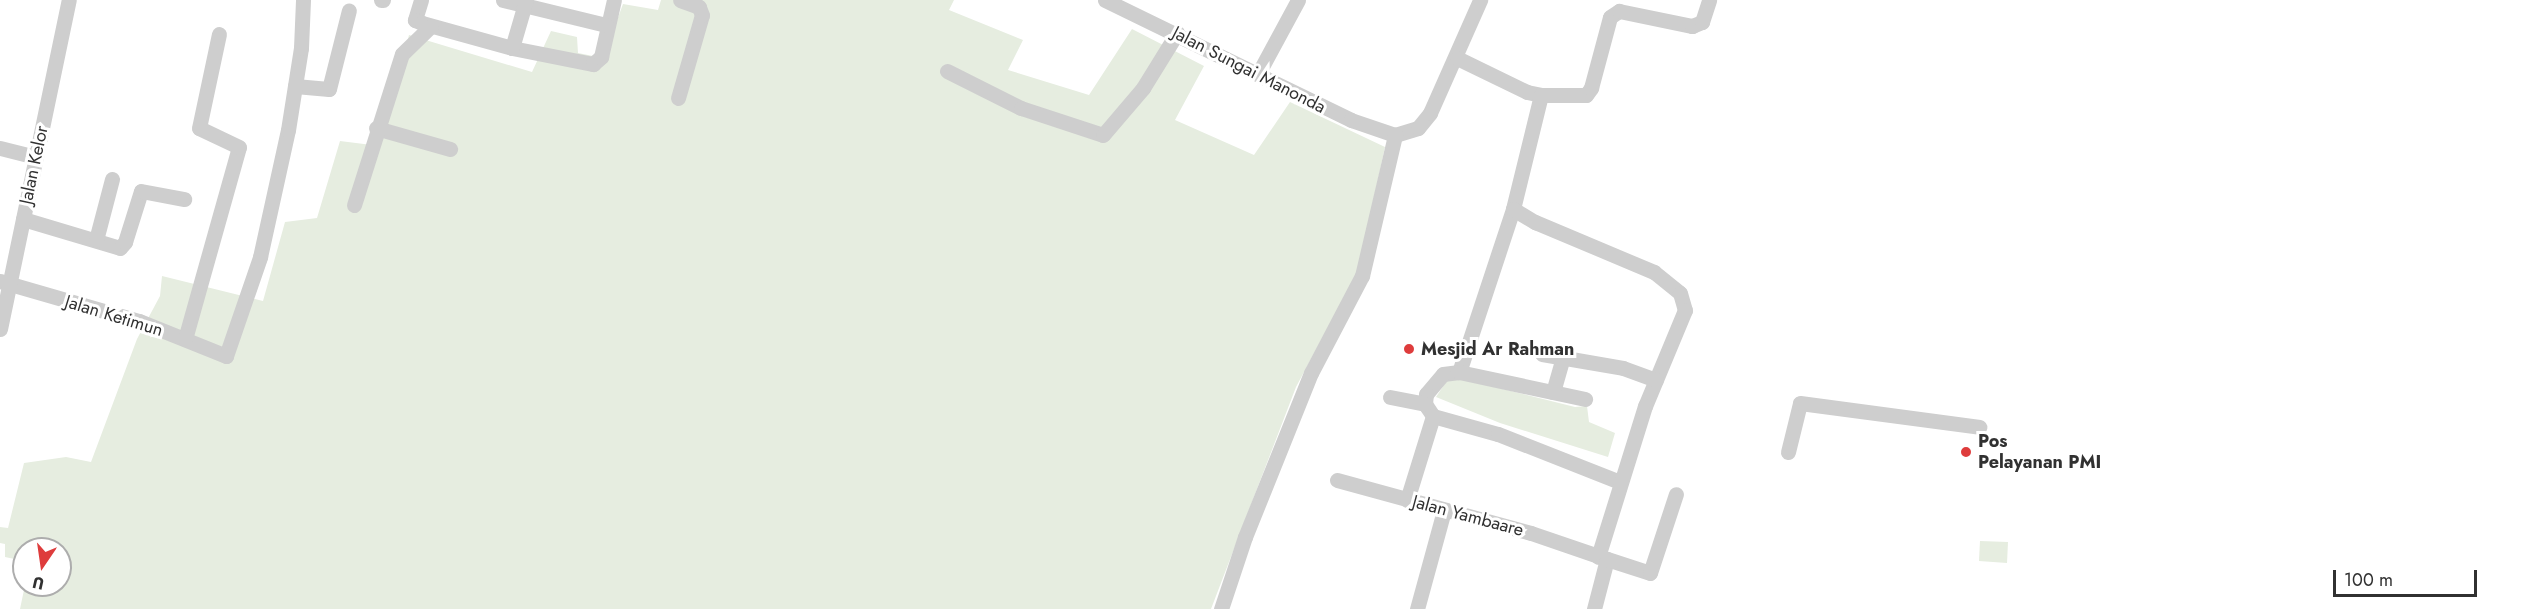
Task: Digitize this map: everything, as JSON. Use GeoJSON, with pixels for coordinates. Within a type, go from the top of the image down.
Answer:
{"type":"FeatureCollection","features":[{"type":"Feature","properties":{"kind":"street","name":"Jalan Kelor"},"geometry":{"type":"LineString","coordinates":[[0,329],[5,283],[23,219],[69,0]]}},
{"type":"Feature","properties":{"kind":"street"},"geometry":{"type":"LineString","coordinates":[[303,0],[295,86],[329,90],[349,10]]}},
{"type":"Feature","properties":{"kind":"street"},"geometry":{"type":"LineString","coordinates":[[421,0],[415,20],[431,26],[512,48],[593,64],[601,57],[606,25],[614,0]]}},
{"type":"Feature","properties":{"kind":"street"},"geometry":{"type":"LineString","coordinates":[[503,0],[525,3],[606,25]]}},
{"type":"Feature","properties":{"kind":"street"},"geometry":{"type":"LineString","coordinates":[[678,98],[702,15],[699,7],[680,0]]}},
{"type":"Feature","properties":{"kind":"street","name":"Jalan Sungai Manonda"},"geometry":{"type":"LineString","coordinates":[[1105,0],[1177,33],[1350,120],[1395,135]]}},
{"type":"Feature","properties":{"kind":"street"},"geometry":{"type":"LineString","coordinates":[[1258,74],[1298,0]]}},
{"type":"Feature","properties":{"kind":"street"},"geometry":{"type":"LineString","coordinates":[[1221,609],[1245,537],[1311,373],[1362,276],[1395,135],[1418,128],[1430,113],[1457,58],[1480,0]]}},
{"type":"Feature","properties":{"kind":"street"},"geometry":{"type":"LineString","coordinates":[[1457,58],[1527,92],[1541,95],[1586,95],[1591,88],[1610,17],[1618,11],[1692,26],[1702,22],[1709,0]]}},
{"type":"Feature","properties":{"kind":"street"},"geometry":{"type":"LineString","coordinates":[[512,48],[525,3]]}},
{"type":"Feature","properties":{"kind":"street"},"geometry":{"type":"LineString","coordinates":[[354,205],[376,128],[402,54],[431,26]]}},
{"type":"Feature","properties":{"kind":"street"},"geometry":{"type":"LineString","coordinates":[[947,71],[1021,108],[1102,135],[1143,88],[1177,33]]}},
{"type":"Feature","properties":{"kind":"street"},"geometry":{"type":"LineString","coordinates":[[185,339],[239,147],[199,128],[219,34]]}},
{"type":"Feature","properties":{"kind":"street","name":"Jalan Ketimun"},"geometry":{"type":"LineString","coordinates":[[5,283],[139,321],[226,356],[261,257],[295,86]]}},
{"type":"Feature","properties":{"kind":"street"},"geometry":{"type":"LineString","coordinates":[[1459,372],[1513,209],[1541,95]]}},
{"type":"Feature","properties":{"kind":"street"},"geometry":{"type":"LineString","coordinates":[[376,128],[450,149]]}},
{"type":"Feature","properties":{"kind":"street"},"geometry":{"type":"LineString","coordinates":[[0,148],[36,157]]}},
{"type":"Feature","properties":{"kind":"street"},"geometry":{"type":"LineString","coordinates":[[96,240],[112,179]]}},
{"type":"Feature","properties":{"kind":"street"},"geometry":{"type":"LineString","coordinates":[[23,219],[123,246],[141,190],[184,199]]}},
{"type":"Feature","properties":{"kind":"street"},"geometry":{"type":"LineString","coordinates":[[1513,209],[1535,222],[1654,272],[1680,293],[1685,310],[1656,380],[1620,482],[1594,609]]}},
{"type":"Feature","properties":{"kind":"street"},"geometry":{"type":"LineString","coordinates":[[1542,354],[1562,360],[1623,368],[1656,380]]}},
{"type":"Feature","properties":{"kind":"street"},"geometry":{"type":"LineString","coordinates":[[1552,392],[1562,360]]}},
{"type":"Feature","properties":{"kind":"street"},"geometry":{"type":"LineString","coordinates":[[1407,500],[1429,410],[1426,394],[1443,374],[1459,372],[1585,399]]}},
{"type":"Feature","properties":{"kind":"street"},"geometry":{"type":"LineString","coordinates":[[1390,397],[1498,434],[1620,482]]}},
{"type":"Feature","properties":{"kind":"street"},"geometry":{"type":"LineString","coordinates":[[1788,452],[1800,403],[1979,427]]}},
{"type":"Feature","properties":{"kind":"street","name":"Jalan Yambaare"},"geometry":{"type":"LineString","coordinates":[[1337,480],[1650,573],[1676,494]]}},
{"type":"Feature","properties":{"kind":"street"},"geometry":{"type":"LineString","coordinates":[[1417,609],[1444,510]]}},
{"type":"Feature","properties":{"kind":"shaded area"},"geometry":{"type":"Polygon","coordinates":[[[661,0],[954,0],[949,10],[1023,40],[1008,70],[1089,95],[1132,29],[1204,66],[1175,120],[1254,155],[1290,102],[1385,147],[1358,271],[1296,387],[1211,609],[20,609],[22,597],[72,597],[72,537],[12,537],[12,558],[5,557],[5,544],[0,543],[0,527],[8,528],[24,463],[66,457],[91,462],[137,339],[160,296],[162,276],[263,301],[285,222],[317,218],[340,141],[380,146],[409,35],[532,72],[551,31],[577,37],[578,53],[603,58],[623,4],[658,10],[661,0]]]}},
{"type":"Feature","properties":{"kind":"shaded area"},"geometry":{"type":"Polygon","coordinates":[[[1450,376],[1575,407],[1587,406],[1589,422],[1615,433],[1608,457],[1500,423],[1436,397],[1450,376]]]}},
{"type":"Feature","properties":{"kind":"shaded area"},"geometry":{"type":"Polygon","coordinates":[[[1980,541],[2008,542],[2007,563],[1979,561],[1980,541]]]}},
{"type":"Feature","properties":{"kind":"place","name":"Mesjid Ar Rahman"},"geometry":{"type":"Point","coordinates":[1409,349]}},
{"type":"Feature","properties":{"kind":"place","name":"Pos Pelayanan PMI"},"geometry":{"type":"Point","coordinates":[1966,452]}}]}
